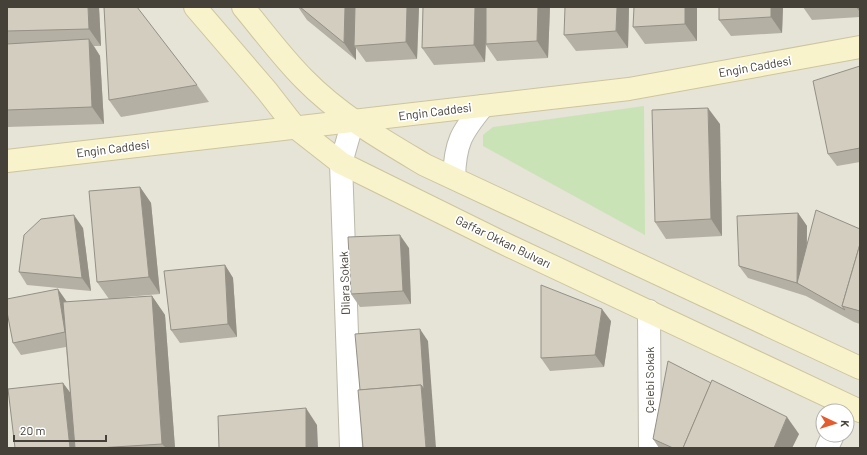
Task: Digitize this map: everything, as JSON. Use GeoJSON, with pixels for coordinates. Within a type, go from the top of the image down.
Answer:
{"type":"FeatureCollection","features":[{"type":"Feature","properties":{"kind":"main road","name":"Gaffar Okkan Bulvarı"},"geometry":{"type":"LineString","coordinates":[[195,7],[267,91],[295,127],[341,162],[501,242],[839,403]]}},
{"type":"Feature","properties":{"kind":"main road"},"geometry":{"type":"LineString","coordinates":[[248,10],[304,79],[334,107],[353,121],[425,164],[860,368]]}},
{"type":"Feature","properties":{"kind":"main road","name":"Engin Caddesi"},"geometry":{"type":"LineString","coordinates":[[7,161],[629,89],[860,47]]}},
{"type":"Feature","properties":{"kind":"street"},"geometry":{"type":"LineString","coordinates":[[454,178],[454,158],[459,140],[468,124],[483,106]]}},
{"type":"Feature","properties":{"kind":"street","name":"Dilara Sokak"},"geometry":{"type":"LineString","coordinates":[[351,448],[341,162],[353,121]]}},
{"type":"Feature","properties":{"kind":"street","name":"Çelebi Sokak"},"geometry":{"type":"LineString","coordinates":[[649,312],[650,448]]}},
{"type":"Feature","properties":{"kind":"shaded area"},"geometry":{"type":"Polygon","coordinates":[[[7,7],[860,7],[860,448],[7,448],[7,7]]]}},
{"type":"Feature","properties":{"kind":"green space"},"geometry":{"type":"Polygon","coordinates":[[[644,106],[645,235],[483,146],[483,135],[493,127],[644,106]]]}},
{"type":"Feature","properties":{"kind":"building"},"geometry":{"type":"Polygon","coordinates":[[[7,7],[88,7],[89,29],[7,31],[7,7]]]}},
{"type":"Feature","properties":{"kind":"building"},"geometry":{"type":"Polygon","coordinates":[[[104,7],[137,7],[197,85],[109,100],[104,7]]]}},
{"type":"Feature","properties":{"kind":"building"},"geometry":{"type":"Polygon","coordinates":[[[300,7],[345,7],[344,43],[300,7]]]}},
{"type":"Feature","properties":{"kind":"building"},"geometry":{"type":"Polygon","coordinates":[[[355,7],[407,7],[406,42],[354,46],[355,7]]]}},
{"type":"Feature","properties":{"kind":"building"},"geometry":{"type":"Polygon","coordinates":[[[423,7],[475,7],[474,45],[422,48],[423,7]]]}},
{"type":"Feature","properties":{"kind":"building"},"geometry":{"type":"Polygon","coordinates":[[[486,7],[538,7],[537,41],[486,44],[486,7]]]}},
{"type":"Feature","properties":{"kind":"building"},"geometry":{"type":"Polygon","coordinates":[[[565,7],[617,7],[616,31],[564,35],[565,7]]]}},
{"type":"Feature","properties":{"kind":"building"},"geometry":{"type":"Polygon","coordinates":[[[634,7],[685,7],[685,24],[633,27],[634,7]]]}},
{"type":"Feature","properties":{"kind":"building"},"geometry":{"type":"Polygon","coordinates":[[[719,7],[771,7],[771,17],[719,20],[719,7]]]}},
{"type":"Feature","properties":{"kind":"building"},"geometry":{"type":"Polygon","coordinates":[[[89,39],[92,107],[7,110],[7,44],[89,39]]]}},
{"type":"Feature","properties":{"kind":"building"},"geometry":{"type":"Polygon","coordinates":[[[860,66],[860,148],[828,154],[813,81],[860,66]]]}},
{"type":"Feature","properties":{"kind":"building"},"geometry":{"type":"Polygon","coordinates":[[[708,108],[711,219],[655,222],[652,110],[708,108]]]}},
{"type":"Feature","properties":{"kind":"building"},"geometry":{"type":"Polygon","coordinates":[[[140,187],[149,277],[97,282],[89,191],[140,187]]]}},
{"type":"Feature","properties":{"kind":"building"},"geometry":{"type":"Polygon","coordinates":[[[816,210],[860,229],[860,244],[842,306],[845,310],[797,283],[816,210]]]}},
{"type":"Feature","properties":{"kind":"building"},"geometry":{"type":"Polygon","coordinates":[[[798,213],[797,283],[739,266],[737,216],[798,213]]]}},
{"type":"Feature","properties":{"kind":"building"},"geometry":{"type":"Polygon","coordinates":[[[74,215],[82,278],[19,272],[24,235],[41,219],[74,215]]]}},
{"type":"Feature","properties":{"kind":"building"},"geometry":{"type":"Polygon","coordinates":[[[400,235],[403,291],[351,294],[348,237],[400,235]]]}},
{"type":"Feature","properties":{"kind":"building"},"geometry":{"type":"Polygon","coordinates":[[[860,244],[860,311],[842,306],[860,244]]]}},
{"type":"Feature","properties":{"kind":"building"},"geometry":{"type":"Polygon","coordinates":[[[225,265],[228,324],[171,330],[164,271],[225,265]]]}},
{"type":"Feature","properties":{"kind":"building"},"geometry":{"type":"Polygon","coordinates":[[[541,285],[602,309],[595,355],[541,358],[541,285]]]}},
{"type":"Feature","properties":{"kind":"building"},"geometry":{"type":"Polygon","coordinates":[[[58,289],[65,332],[13,343],[7,312],[7,299],[58,289]]]}},
{"type":"Feature","properties":{"kind":"building"},"geometry":{"type":"Polygon","coordinates":[[[152,296],[162,444],[75,448],[63,302],[152,296]]]}},
{"type":"Feature","properties":{"kind":"building"},"geometry":{"type":"Polygon","coordinates":[[[420,329],[424,389],[421,385],[360,390],[355,334],[420,329]]]}},
{"type":"Feature","properties":{"kind":"building"},"geometry":{"type":"Polygon","coordinates":[[[668,361],[711,383],[683,448],[673,448],[653,439],[668,361]]]}},
{"type":"Feature","properties":{"kind":"building"},"geometry":{"type":"Polygon","coordinates":[[[712,380],[787,417],[774,448],[683,448],[712,380]]]}},
{"type":"Feature","properties":{"kind":"building"},"geometry":{"type":"Polygon","coordinates":[[[63,383],[70,448],[15,448],[8,389],[63,383]]]}},
{"type":"Feature","properties":{"kind":"building"},"geometry":{"type":"Polygon","coordinates":[[[421,385],[426,448],[363,448],[358,390],[421,385]]]}},
{"type":"Feature","properties":{"kind":"building"},"geometry":{"type":"Polygon","coordinates":[[[306,408],[306,448],[219,448],[218,416],[306,408]]]}}]}
